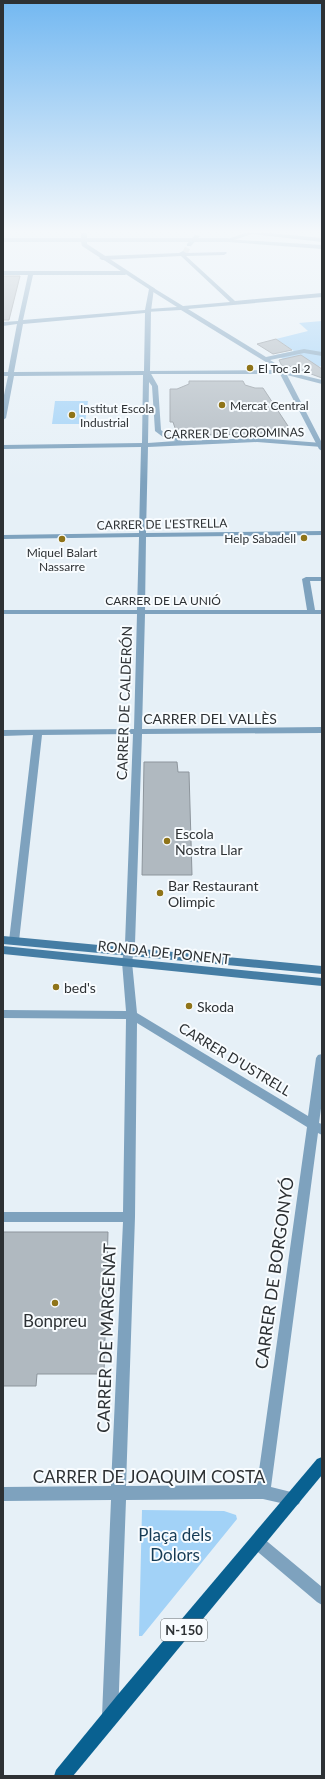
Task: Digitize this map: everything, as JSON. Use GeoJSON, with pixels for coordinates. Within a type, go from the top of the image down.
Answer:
{"type":"FeatureCollection","features":[{"type":"Feature","properties":{"kind":"main road","name":"RONDA DE PONENT"},"geometry":{"type":"LineString","coordinates":[[3,940],[322,982]]}},
{"type":"Feature","properties":{"kind":"main road","name":"RONDA DE PONENT"},"geometry":{"type":"LineString","coordinates":[[3,950],[322,970]]}},
{"type":"Feature","properties":{"kind":"main road","name":"N-150"},"geometry":{"type":"LineString","coordinates":[[62,1776],[110,1716],[258,1543],[322,1464]]}},
{"type":"Feature","properties":{"kind":"street"},"geometry":{"type":"LineString","coordinates":[[3,418],[22,316]]}},
{"type":"Feature","properties":{"kind":"street"},"geometry":{"type":"LineString","coordinates":[[3,324],[101,316]]}},
{"type":"Feature","properties":{"kind":"street","name":"CARRER DE CALDERÓN"},"geometry":{"type":"LineString","coordinates":[[128,957],[138,731],[148,316]]}},
{"type":"Feature","properties":{"kind":"street"},"geometry":{"type":"LineString","coordinates":[[197,316],[281,369],[281,372],[322,446]]}},
{"type":"Feature","properties":{"kind":"street"},"geometry":{"type":"LineString","coordinates":[[265,359],[304,351],[322,354]]}},
{"type":"Feature","properties":{"kind":"street"},"geometry":{"type":"LineString","coordinates":[[3,374],[281,372],[303,376],[322,382]]}},
{"type":"Feature","properties":{"kind":"street","name":"CARRER DE CALDERÓN"},"geometry":{"type":"LineString","coordinates":[[147,373],[155,386],[158,431]]}},
{"type":"Feature","properties":{"kind":"street"},"geometry":{"type":"LineString","coordinates":[[145,446],[155,437],[158,431],[165,436],[192,442]]}},
{"type":"Feature","properties":{"kind":"street","name":"CARRER DE COROMINAS"},"geometry":{"type":"LineString","coordinates":[[3,447],[145,446],[192,442],[298,441],[322,446]]}},
{"type":"Feature","properties":{"kind":"street","name":"CARRER DE L'ESTRELLA"},"geometry":{"type":"LineString","coordinates":[[3,537],[322,533]]}},
{"type":"Feature","properties":{"kind":"street"},"geometry":{"type":"LineString","coordinates":[[310,612],[306,579],[322,579]]}},
{"type":"Feature","properties":{"kind":"street","name":"CARRER DE LA UNIÓ"},"geometry":{"type":"LineString","coordinates":[[3,612],[322,612]]}},
{"type":"Feature","properties":{"kind":"street","name":"CARRER DEL VALLÈS"},"geometry":{"type":"LineString","coordinates":[[3,732],[322,730]]}},
{"type":"Feature","properties":{"kind":"street"},"geometry":{"type":"LineString","coordinates":[[14,941],[38,732]]}},
{"type":"Feature","properties":{"kind":"street","name":"CARRER DE MARGENAT"},"geometry":{"type":"LineString","coordinates":[[110,1716],[129,1217],[132,1015],[128,957]]}},
{"type":"Feature","properties":{"kind":"street"},"geometry":{"type":"LineString","coordinates":[[3,1014],[132,1015]]}},
{"type":"Feature","properties":{"kind":"street","name":"CARRER D'USTRELL"},"geometry":{"type":"LineString","coordinates":[[132,1015],[317,1126]]}},
{"type":"Feature","properties":{"kind":"street","name":"CARRER DE BORGONYÓ"},"geometry":{"type":"LineString","coordinates":[[263,1492],[317,1126],[322,1058]]}},
{"type":"Feature","properties":{"kind":"street"},"geometry":{"type":"LineString","coordinates":[[3,1217],[129,1217]]}},
{"type":"Feature","properties":{"kind":"street","name":"CARRER DE JOAQUIM COSTA"},"geometry":{"type":"LineString","coordinates":[[3,1494],[263,1492],[294,1499]]}},
{"type":"Feature","properties":{"kind":"street"},"geometry":{"type":"LineString","coordinates":[[258,1543],[322,1597]]}},
{"type":"Feature","properties":{"kind":"green space"},"geometry":{"type":"Polygon","coordinates":[[[322,321],[322,366],[318,367],[283,359],[276,355],[294,351],[276,339],[308,331],[299,323],[322,321]]]}},
{"type":"Feature","properties":{"kind":"green space"},"geometry":{"type":"Polygon","coordinates":[[[55,401],[88,401],[85,424],[52,424],[55,401]]]}},
{"type":"Feature","properties":{"kind":"green space","name":"Plaça dels Dolors"},"geometry":{"type":"Polygon","coordinates":[[[142,1510],[224,1511],[236,1515],[237,1519],[142,1636],[139,1636],[142,1510]]]}},
{"type":"Feature","properties":{"kind":"building"},"geometry":{"type":"Polygon","coordinates":[[[3,316],[10,316],[9,320],[3,320],[3,316]]]}},
{"type":"Feature","properties":{"kind":"building"},"geometry":{"type":"Polygon","coordinates":[[[276,339],[292,350],[273,354],[257,344],[276,339]]]}},
{"type":"Feature","properties":{"kind":"building"},"geometry":{"type":"Polygon","coordinates":[[[301,355],[322,369],[322,378],[289,366],[282,366],[279,360],[301,355]]]}},
{"type":"Feature","properties":{"kind":"building","name":"Mercat Central"},"geometry":{"type":"Polygon","coordinates":[[[189,381],[243,381],[245,385],[255,388],[263,388],[288,426],[273,433],[260,434],[201,435],[175,428],[173,422],[170,422],[170,389],[177,389],[189,384],[189,381]]]}},
{"type":"Feature","properties":{"kind":"building","name":"Escola Nostra Llar"},"geometry":{"type":"Polygon","coordinates":[[[144,762],[177,762],[178,772],[189,772],[192,875],[142,875],[144,762]]]}},
{"type":"Feature","properties":{"kind":"building","name":"Bonpreu"},"geometry":{"type":"Polygon","coordinates":[[[3,1232],[108,1232],[104,1374],[37,1374],[36,1386],[3,1386],[3,1232]]]}},
{"type":"Feature","properties":{"kind":"place","name":"El Toc al 2"},"geometry":{"type":"Point","coordinates":[250,368]}},
{"type":"Feature","properties":{"kind":"place","name":"Mercat Central"},"geometry":{"type":"Point","coordinates":[222,405]}},
{"type":"Feature","properties":{"kind":"place","name":"Institut Escola Industrial"},"geometry":{"type":"Point","coordinates":[72,415]}},
{"type":"Feature","properties":{"kind":"place","name":"Help Sabadell"},"geometry":{"type":"Point","coordinates":[304,538]}},
{"type":"Feature","properties":{"kind":"place","name":"Miquel Balart Nassarre"},"geometry":{"type":"Point","coordinates":[62,539]}},
{"type":"Feature","properties":{"kind":"place","name":"Escola Nostra Llar"},"geometry":{"type":"Point","coordinates":[167,841]}},
{"type":"Feature","properties":{"kind":"place","name":"Bar Restaurant Olimpic"},"geometry":{"type":"Point","coordinates":[160,893]}},
{"type":"Feature","properties":{"kind":"place","name":"bed's"},"geometry":{"type":"Point","coordinates":[56,987]}},
{"type":"Feature","properties":{"kind":"place","name":"Skoda"},"geometry":{"type":"Point","coordinates":[189,1006]}},
{"type":"Feature","properties":{"kind":"place","name":"Bonpreu"},"geometry":{"type":"Point","coordinates":[55,1303]}}]}
